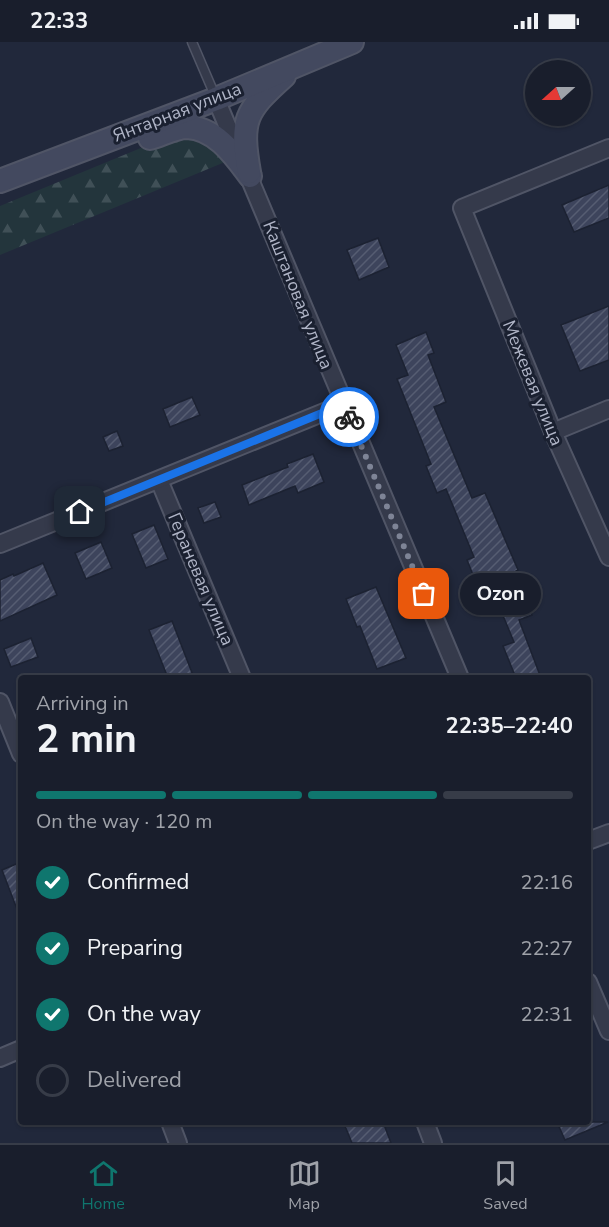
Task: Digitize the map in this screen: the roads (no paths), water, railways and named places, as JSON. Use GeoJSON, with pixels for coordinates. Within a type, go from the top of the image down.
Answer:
{"type":"FeatureCollection","features":[{"type":"Feature","properties":{"kind":"street","name":"Янтарная улица"},"geometry":{"type":"LineString","coordinates":[[0,181],[63,155],[216,99],[352,42]]}},
{"type":"Feature","properties":{"kind":"street"},"geometry":{"type":"LineString","coordinates":[[250,176],[244,143],[245,123],[255,104],[294,66]]}},
{"type":"Feature","properties":{"kind":"street","name":"Каштановая улица"},"geometry":{"type":"LineString","coordinates":[[216,99],[459,675]]}},
{"type":"Feature","properties":{"kind":"street"},"geometry":{"type":"LineString","coordinates":[[63,155],[123,146],[187,127],[218,139],[231,151],[250,176]]}},
{"type":"Feature","properties":{"kind":"street","name":"Межевая улица"},"geometry":{"type":"LineString","coordinates":[[609,148],[462,208],[553,432],[609,556]]}},
{"type":"Feature","properties":{"kind":"street"},"geometry":{"type":"LineString","coordinates":[[0,544],[344,404]]}},
{"type":"Feature","properties":{"kind":"street"},"geometry":{"type":"LineString","coordinates":[[553,432],[609,409]]}},
{"type":"Feature","properties":{"kind":"street","name":"Гераневая улица"},"geometry":{"type":"LineString","coordinates":[[159,480],[241,675]]}},
{"type":"Feature","properties":{"kind":"street"},"geometry":{"type":"LineString","coordinates":[[0,702],[18,747]]}},
{"type":"Feature","properties":{"kind":"street"},"geometry":{"type":"LineString","coordinates":[[591,840],[609,833]]}},
{"type":"Feature","properties":{"kind":"street"},"geometry":{"type":"LineString","coordinates":[[591,989],[609,1031]]}},
{"type":"Feature","properties":{"kind":"street"},"geometry":{"type":"LineString","coordinates":[[0,1058],[18,1050]]}},
{"type":"Feature","properties":{"kind":"street"},"geometry":{"type":"LineString","coordinates":[[171,1125],[178,1143]]}},
{"type":"Feature","properties":{"kind":"street"},"geometry":{"type":"LineString","coordinates":[[426,1125],[434,1143]]}},
{"type":"Feature","properties":{"kind":"lane"},"geometry":{"type":"LineString","coordinates":[[192,42],[216,99]]}},
{"type":"Feature","properties":{"kind":"place","name":"Ozon"},"geometry":{"type":"Point","coordinates":[424,594]}}]}
